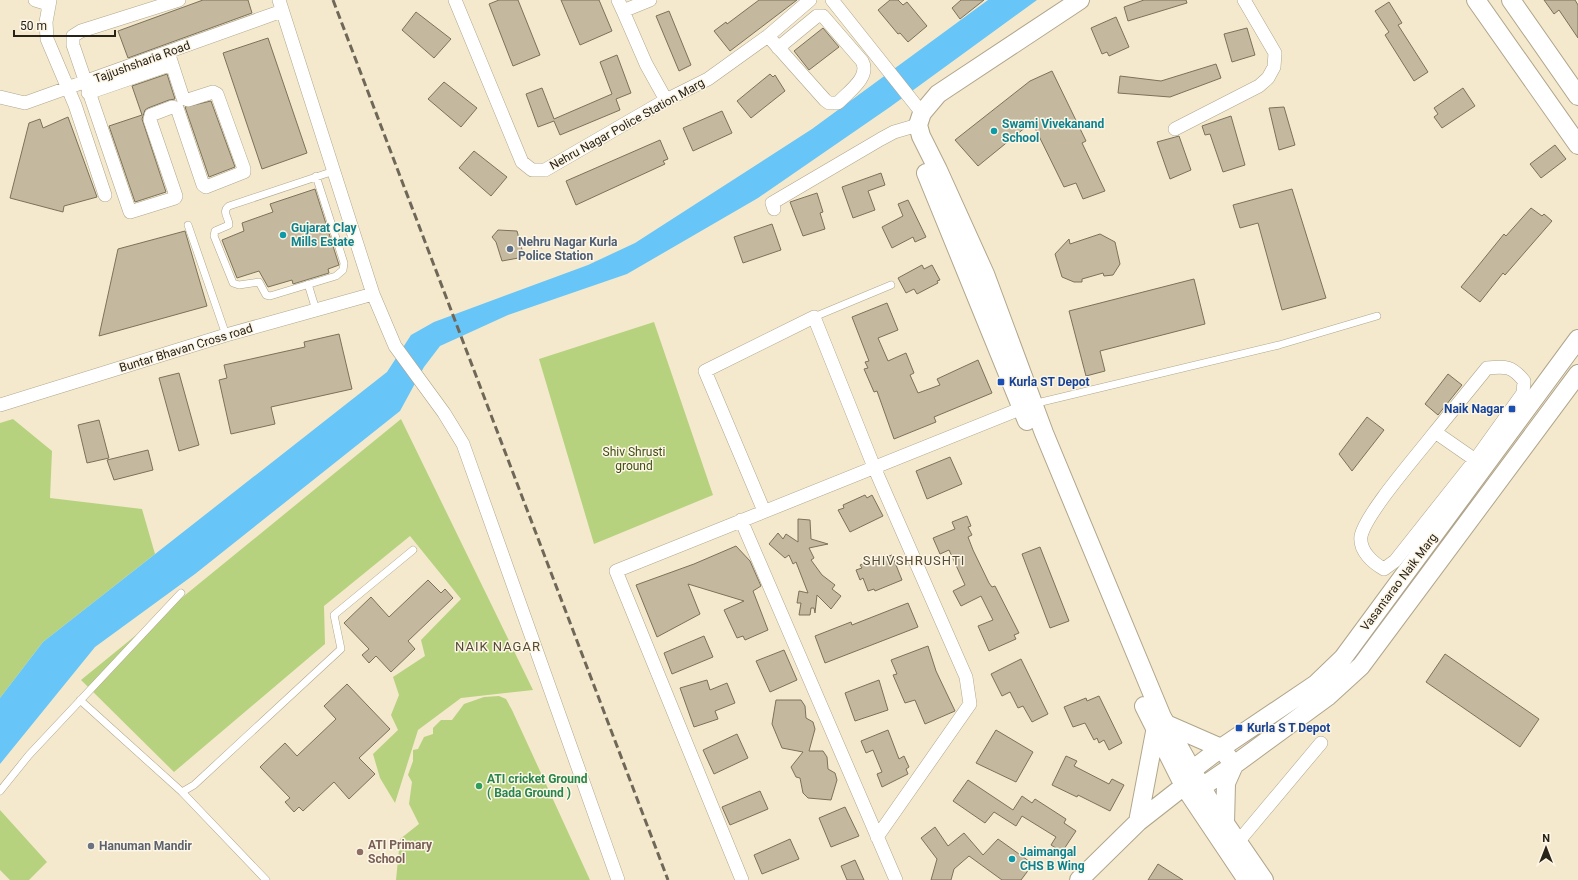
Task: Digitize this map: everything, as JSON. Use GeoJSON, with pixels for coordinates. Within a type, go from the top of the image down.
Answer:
{"type":"FeatureCollection","features":[{"type":"Feature","properties":{"kind":"street"},"geometry":{"type":"LineString","coordinates":[[35,0],[49,2],[46,22],[47,39],[68,88],[106,196]]}},
{"type":"Feature","properties":{"kind":"street"},"geometry":{"type":"LineString","coordinates":[[170,58],[183,98],[188,100],[213,92],[217,94],[244,169],[242,174],[209,186],[203,185],[177,108],[172,107],[151,115],[150,117],[176,196],[133,212],[129,212],[72,45],[73,36],[81,31],[179,0]]}},
{"type":"Feature","properties":{"kind":"street","name":"Nehru Nagar Police Station Marg"},"geometry":{"type":"LineString","coordinates":[[455,0],[522,162],[532,170],[545,170],[666,100],[708,79],[768,36],[810,0]]}},
{"type":"Feature","properties":{"kind":"street"},"geometry":{"type":"LineString","coordinates":[[650,0],[621,5],[646,64],[666,100]]}},
{"type":"Feature","properties":{"kind":"street"},"geometry":{"type":"LineString","coordinates":[[832,0],[896,80],[916,118],[1027,405],[1184,786],[1242,872],[1264,880]]}},
{"type":"Feature","properties":{"kind":"street"},"geometry":{"type":"LineString","coordinates":[[774,209],[772,203],[916,118],[924,101],[934,99],[947,88],[1080,0]]}},
{"type":"Feature","properties":{"kind":"street"},"geometry":{"type":"LineString","coordinates":[[1175,129],[1259,86],[1268,78],[1274,67],[1275,53],[1244,0]]}},
{"type":"Feature","properties":{"kind":"street"},"geometry":{"type":"LineString","coordinates":[[1476,0],[1578,145]]}},
{"type":"Feature","properties":{"kind":"street"},"geometry":{"type":"LineString","coordinates":[[1511,0],[1578,96]]}},
{"type":"Feature","properties":{"kind":"street"},"geometry":{"type":"LineString","coordinates":[[280,6],[373,294],[395,346],[444,413],[463,444],[618,880]]}},
{"type":"Feature","properties":{"kind":"street","name":"Tajjushsharia Road"},"geometry":{"type":"LineString","coordinates":[[0,97],[25,103],[68,88],[86,87],[170,58],[280,6]]}},
{"type":"Feature","properties":{"kind":"street"},"geometry":{"type":"LineString","coordinates":[[768,36],[778,48],[829,103],[838,103],[862,78],[865,66],[862,61],[820,15],[778,48]]}},
{"type":"Feature","properties":{"kind":"street"},"geometry":{"type":"LineString","coordinates":[[847,44],[859,35]]}},
{"type":"Feature","properties":{"kind":"street"},"geometry":{"type":"LineString","coordinates":[[862,61],[874,52]]}},
{"type":"Feature","properties":{"kind":"street","name":"Buntar Bhavan Cross road"},"geometry":{"type":"LineString","coordinates":[[0,405],[226,335],[373,294]]}},
{"type":"Feature","properties":{"kind":"street"},"geometry":{"type":"LineString","coordinates":[[764,511],[705,371],[814,317],[874,467],[966,677],[970,704],[877,837]]}},
{"type":"Feature","properties":{"kind":"street","name":"Vasantarao Naik Marg"},"geometry":{"type":"LineString","coordinates":[[1202,787],[1234,765],[1321,690],[1469,487],[1480,463],[1530,404],[1578,339]]}},
{"type":"Feature","properties":{"kind":"street"},"geometry":{"type":"LineString","coordinates":[[1504,366],[1516,371],[1524,382],[1522,393],[1480,463],[1395,561],[1384,569],[1376,565],[1366,555],[1361,538],[1366,524],[1380,503],[1435,432],[1487,368],[1504,366]]}},
{"type":"Feature","properties":{"kind":"street"},"geometry":{"type":"LineString","coordinates":[[1556,369],[1575,378]]}},
{"type":"Feature","properties":{"kind":"street","name":"Vasantarao Naik Marg"},"geometry":{"type":"LineString","coordinates":[[1079,880],[1138,822],[1184,786],[1192,770],[1221,748],[1361,666],[1445,555],[1575,378]]}},
{"type":"Feature","properties":{"kind":"street"},"geometry":{"type":"LineString","coordinates":[[1530,404],[1546,416]]}},
{"type":"Feature","properties":{"kind":"street"},"geometry":{"type":"LineString","coordinates":[[742,880],[616,571],[1027,405]]}},
{"type":"Feature","properties":{"kind":"street"},"geometry":{"type":"LineString","coordinates":[[1435,432],[1480,463]]}},
{"type":"Feature","properties":{"kind":"street"},"geometry":{"type":"LineString","coordinates":[[1469,487],[1486,499]]}},
{"type":"Feature","properties":{"kind":"street"},"geometry":{"type":"LineString","coordinates":[[741,520],[896,880]]}},
{"type":"Feature","properties":{"kind":"street"},"geometry":{"type":"LineString","coordinates":[[1428,543],[1445,555]]}},
{"type":"Feature","properties":{"kind":"street"},"geometry":{"type":"LineString","coordinates":[[1406,573],[1423,584]]}},
{"type":"Feature","properties":{"kind":"street"},"geometry":{"type":"LineString","coordinates":[[1367,625],[1383,637]]}},
{"type":"Feature","properties":{"kind":"street"},"geometry":{"type":"LineString","coordinates":[[1160,728],[1221,748],[1234,765],[1226,783],[1225,824]]}},
{"type":"Feature","properties":{"kind":"street"},"geometry":{"type":"LineString","coordinates":[[1160,728],[1192,770],[1225,824],[1238,842],[1242,872]]}},
{"type":"Feature","properties":{"kind":"street"},"geometry":{"type":"LineString","coordinates":[[1138,822],[1160,728]]}},
{"type":"Feature","properties":{"kind":"street"},"geometry":{"type":"LineString","coordinates":[[1238,842],[1321,743]]}},
{"type":"Feature","properties":{"kind":"street"},"geometry":{"type":"LineString","coordinates":[[1184,786],[1202,787]]}},
{"type":"Feature","properties":{"kind":"lane"},"geometry":{"type":"LineString","coordinates":[[316,176],[344,263],[343,270],[340,274],[270,296],[266,295],[259,282],[236,285],[233,283],[214,233],[229,225],[225,212],[229,206],[316,176],[334,171]]}},
{"type":"Feature","properties":{"kind":"lane"},"geometry":{"type":"LineString","coordinates":[[188,225],[226,335]]}},
{"type":"Feature","properties":{"kind":"lane"},"geometry":{"type":"LineString","coordinates":[[308,284],[316,310]]}},
{"type":"Feature","properties":{"kind":"lane"},"geometry":{"type":"LineString","coordinates":[[814,317],[891,285]]}},
{"type":"Feature","properties":{"kind":"lane"},"geometry":{"type":"LineString","coordinates":[[1027,405],[1279,345],[1377,316]]}},
{"type":"Feature","properties":{"kind":"lane"},"geometry":{"type":"LineString","coordinates":[[182,792],[194,785],[341,649],[334,615],[413,550]]}},
{"type":"Feature","properties":{"kind":"lane"},"geometry":{"type":"LineString","coordinates":[[0,791],[29,754],[181,593]]}},
{"type":"Feature","properties":{"kind":"lane"},"geometry":{"type":"LineString","coordinates":[[80,700],[182,792],[266,880]]}},
{"type":"Feature","properties":{"kind":"green space","name":"Shiv Shrusti ground"},"geometry":{"type":"Polygon","coordinates":[[[654,322],[713,495],[594,544],[539,359],[654,322]]]}},
{"type":"Feature","properties":{"kind":"green space"},"geometry":{"type":"Polygon","coordinates":[[[13,419],[52,451],[50,498],[142,509],[155,554],[43,642],[0,698],[0,423],[13,419]]]}},
{"type":"Feature","properties":{"kind":"green space"},"geometry":{"type":"Polygon","coordinates":[[[401,419],[533,690],[461,698],[418,730],[395,803],[380,778],[373,754],[398,730],[391,715],[399,695],[393,677],[425,656],[421,640],[461,599],[410,536],[324,606],[325,644],[174,772],[81,680],[401,419]]]}},
{"type":"Feature","properties":{"kind":"green space","name":"ATI cricket Ground ( Bada Ground )"},"geometry":{"type":"Polygon","coordinates":[[[499,696],[506,699],[512,710],[590,880],[396,880],[400,839],[419,824],[409,804],[412,782],[408,775],[413,761],[413,750],[418,749],[424,737],[433,734],[433,728],[441,720],[452,720],[464,704],[484,697],[499,696]]]}},
{"type":"Feature","properties":{"kind":"green space"},"geometry":{"type":"Polygon","coordinates":[[[0,810],[47,862],[29,880],[10,880],[0,870],[0,810]]]}},
{"type":"Feature","properties":{"kind":"water"},"geometry":{"type":"Polygon","coordinates":[[[988,0],[1037,0],[890,107],[758,198],[627,274],[508,315],[440,346],[424,367],[400,411],[195,574],[95,647],[0,764],[0,698],[43,642],[387,372],[411,335],[434,322],[588,265],[635,243],[812,129],[988,0]]]}},
{"type":"Feature","properties":{"kind":"building"},"geometry":{"type":"Polygon","coordinates":[[[203,0],[248,0],[252,13],[128,58],[118,31],[203,0]]]}},
{"type":"Feature","properties":{"kind":"building"},"geometry":{"type":"Polygon","coordinates":[[[499,0],[518,0],[540,55],[513,66],[489,4],[499,0]]]}},
{"type":"Feature","properties":{"kind":"building"},"geometry":{"type":"Polygon","coordinates":[[[561,0],[599,0],[612,31],[580,45],[561,0]]]}},
{"type":"Feature","properties":{"kind":"building"},"geometry":{"type":"Polygon","coordinates":[[[759,0],[797,0],[730,51],[714,31],[726,22],[727,24],[759,0]]]}},
{"type":"Feature","properties":{"kind":"building"},"geometry":{"type":"Polygon","coordinates":[[[890,0],[898,0],[903,5],[907,2],[927,26],[908,42],[900,33],[898,34],[878,10],[890,0]]]}},
{"type":"Feature","properties":{"kind":"building"},"geometry":{"type":"Polygon","coordinates":[[[961,0],[984,0],[960,19],[952,8],[961,0]]]}},
{"type":"Feature","properties":{"kind":"building"},"geometry":{"type":"Polygon","coordinates":[[[1144,0],[1186,0],[1187,3],[1128,21],[1124,7],[1144,0]]]}},
{"type":"Feature","properties":{"kind":"building"},"geometry":{"type":"Polygon","coordinates":[[[1544,0],[1575,0],[1578,5],[1578,38],[1559,10],[1554,14],[1544,0]]]}},
{"type":"Feature","properties":{"kind":"building"},"geometry":{"type":"Polygon","coordinates":[[[1389,2],[1402,23],[1398,25],[1428,72],[1414,81],[1385,35],[1389,32],[1375,11],[1389,2]]]}},
{"type":"Feature","properties":{"kind":"building"},"geometry":{"type":"Polygon","coordinates":[[[669,11],[691,65],[679,71],[656,16],[669,11]]]}},
{"type":"Feature","properties":{"kind":"building"},"geometry":{"type":"Polygon","coordinates":[[[416,12],[451,39],[434,58],[402,30],[416,12]]]}},
{"type":"Feature","properties":{"kind":"building"},"geometry":{"type":"Polygon","coordinates":[[[1116,17],[1129,47],[1109,56],[1107,52],[1102,54],[1091,28],[1116,17]]]}},
{"type":"Feature","properties":{"kind":"building"},"geometry":{"type":"Polygon","coordinates":[[[823,28],[839,47],[809,70],[794,51],[823,28]]]}},
{"type":"Feature","properties":{"kind":"building"},"geometry":{"type":"Polygon","coordinates":[[[1247,28],[1255,55],[1232,62],[1224,34],[1247,28]]]}},
{"type":"Feature","properties":{"kind":"building"},"geometry":{"type":"Polygon","coordinates":[[[268,38],[307,153],[262,169],[223,53],[268,38]]]}},
{"type":"Feature","properties":{"kind":"building"},"geometry":{"type":"Polygon","coordinates":[[[617,55],[631,93],[616,99],[620,110],[560,135],[554,121],[538,127],[526,94],[542,88],[554,119],[612,94],[600,62],[617,55]]]}},
{"type":"Feature","properties":{"kind":"building"},"geometry":{"type":"Polygon","coordinates":[[[1216,64],[1221,78],[1170,97],[1118,93],[1120,76],[1161,81],[1216,64]]]}},
{"type":"Feature","properties":{"kind":"building","name":"Swami Vivekanand School"},"geometry":{"type":"Polygon","coordinates":[[[1052,71],[1086,141],[1082,143],[1105,191],[1083,199],[1076,183],[1064,187],[1032,122],[978,166],[955,140],[1030,81],[1052,71]]]}},
{"type":"Feature","properties":{"kind":"building"},"geometry":{"type":"Polygon","coordinates":[[[167,74],[175,99],[148,108],[145,110],[142,119],[166,192],[135,202],[109,126],[142,115],[132,86],[167,74]]]}},
{"type":"Feature","properties":{"kind":"building"},"geometry":{"type":"Polygon","coordinates":[[[770,74],[773,77],[775,75],[785,91],[751,118],[737,101],[770,74]]]}},
{"type":"Feature","properties":{"kind":"building"},"geometry":{"type":"Polygon","coordinates":[[[444,82],[477,108],[461,127],[428,99],[444,82]]]}},
{"type":"Feature","properties":{"kind":"building"},"geometry":{"type":"Polygon","coordinates":[[[1463,88],[1475,106],[1442,128],[1434,117],[1438,114],[1434,108],[1463,88]]]}},
{"type":"Feature","properties":{"kind":"building"},"geometry":{"type":"Polygon","coordinates":[[[211,101],[235,167],[209,177],[185,107],[211,101]]]}},
{"type":"Feature","properties":{"kind":"building"},"geometry":{"type":"Polygon","coordinates":[[[1284,107],[1295,145],[1279,150],[1269,108],[1284,107]]]}},
{"type":"Feature","properties":{"kind":"building"},"geometry":{"type":"Polygon","coordinates":[[[722,111],[732,133],[693,151],[683,128],[722,111]]]}},
{"type":"Feature","properties":{"kind":"building"},"geometry":{"type":"Polygon","coordinates":[[[1231,116],[1245,165],[1223,172],[1210,134],[1205,135],[1202,126],[1231,116]]]}},
{"type":"Feature","properties":{"kind":"building"},"geometry":{"type":"Polygon","coordinates":[[[68,117],[97,197],[64,206],[63,212],[10,198],[29,123],[40,119],[43,128],[68,117]]]}},
{"type":"Feature","properties":{"kind":"building"},"geometry":{"type":"Polygon","coordinates":[[[1179,136],[1191,170],[1170,179],[1157,142],[1179,136]]]}},
{"type":"Feature","properties":{"kind":"building"},"geometry":{"type":"Polygon","coordinates":[[[660,140],[668,159],[663,161],[665,164],[576,205],[566,181],[660,140]]]}},
{"type":"Feature","properties":{"kind":"building"},"geometry":{"type":"Polygon","coordinates":[[[1555,145],[1566,159],[1541,178],[1530,164],[1555,145]]]}},
{"type":"Feature","properties":{"kind":"building"},"geometry":{"type":"Polygon","coordinates":[[[474,151],[507,177],[491,196],[459,168],[474,151]]]}},
{"type":"Feature","properties":{"kind":"building"},"geometry":{"type":"Polygon","coordinates":[[[881,173],[885,185],[868,191],[875,210],[853,218],[842,187],[881,173]]]}},
{"type":"Feature","properties":{"kind":"building","name":"Gujarat Clay Mills Estate"},"geometry":{"type":"Polygon","coordinates":[[[315,189],[339,265],[328,269],[329,273],[293,284],[292,280],[268,287],[259,271],[237,278],[222,240],[244,231],[242,223],[273,212],[270,204],[315,189]]]}},
{"type":"Feature","properties":{"kind":"building"},"geometry":{"type":"Polygon","coordinates":[[[1292,189],[1326,298],[1282,310],[1258,223],[1240,228],[1233,205],[1292,189]]]}},
{"type":"Feature","properties":{"kind":"building"},"geometry":{"type":"Polygon","coordinates":[[[817,193],[823,212],[820,213],[825,229],[803,236],[790,202],[817,193]]]}},
{"type":"Feature","properties":{"kind":"building"},"geometry":{"type":"Polygon","coordinates":[[[908,200],[926,237],[915,242],[913,237],[892,248],[882,227],[903,216],[898,204],[908,200]]]}},
{"type":"Feature","properties":{"kind":"building"},"geometry":{"type":"Polygon","coordinates":[[[1531,208],[1542,216],[1544,214],[1552,221],[1505,275],[1503,273],[1480,302],[1461,287],[1504,234],[1506,236],[1531,208]]]}},
{"type":"Feature","properties":{"kind":"building"},"geometry":{"type":"Polygon","coordinates":[[[772,224],[781,250],[743,263],[734,237],[772,224]]]}},
{"type":"Feature","properties":{"kind":"building","name":"Nehru Nagar Kurla Police Station"},"geometry":{"type":"Polygon","coordinates":[[[498,230],[517,231],[524,257],[502,261],[496,242],[492,237],[498,230]]]}},
{"type":"Feature","properties":{"kind":"building"},"geometry":{"type":"Polygon","coordinates":[[[185,231],[207,306],[99,336],[118,249],[185,231]]]}},
{"type":"Feature","properties":{"kind":"building"},"geometry":{"type":"Polygon","coordinates":[[[1100,234],[1115,242],[1120,264],[1113,275],[1104,276],[1103,273],[1082,279],[1082,282],[1074,282],[1062,277],[1055,254],[1069,239],[1070,244],[1100,234]]]}},
{"type":"Feature","properties":{"kind":"building"},"geometry":{"type":"Polygon","coordinates":[[[922,265],[924,269],[932,265],[940,280],[937,281],[938,283],[917,294],[914,289],[906,293],[898,278],[922,265]]]}},
{"type":"Feature","properties":{"kind":"building"},"geometry":{"type":"Polygon","coordinates":[[[1194,279],[1205,324],[1100,351],[1105,371],[1086,376],[1069,311],[1194,279]]]}},
{"type":"Feature","properties":{"kind":"building"},"geometry":{"type":"Polygon","coordinates":[[[887,303],[898,330],[878,338],[888,361],[906,353],[914,373],[910,375],[918,393],[940,385],[937,379],[978,360],[992,393],[934,417],[936,422],[894,439],[877,391],[874,392],[864,369],[868,368],[865,362],[869,361],[852,317],[887,303]]]}},
{"type":"Feature","properties":{"kind":"building"},"geometry":{"type":"Polygon","coordinates":[[[339,334],[352,389],[271,407],[275,424],[231,434],[219,380],[227,378],[224,365],[305,347],[304,342],[339,334]]]}},
{"type":"Feature","properties":{"kind":"building"},"geometry":{"type":"Polygon","coordinates":[[[179,373],[199,445],[179,451],[159,378],[179,373]]]}},
{"type":"Feature","properties":{"kind":"building"},"geometry":{"type":"Polygon","coordinates":[[[1448,374],[1462,385],[1438,415],[1425,404],[1448,374]]]}},
{"type":"Feature","properties":{"kind":"building"},"geometry":{"type":"Polygon","coordinates":[[[1367,417],[1384,430],[1352,471],[1339,454],[1367,417]]]}},
{"type":"Feature","properties":{"kind":"building"},"geometry":{"type":"Polygon","coordinates":[[[99,420],[109,458],[87,463],[78,425],[99,420]]]}},
{"type":"Feature","properties":{"kind":"building"},"geometry":{"type":"Polygon","coordinates":[[[148,450],[153,470],[114,480],[107,460],[148,450]]]}},
{"type":"Feature","properties":{"kind":"building"},"geometry":{"type":"Polygon","coordinates":[[[950,457],[962,484],[927,499],[916,471],[950,457]]]}},
{"type":"Feature","properties":{"kind":"building"},"geometry":{"type":"Polygon","coordinates":[[[865,495],[867,498],[872,495],[883,516],[850,532],[838,510],[844,508],[843,505],[865,495]]]}},
{"type":"Feature","properties":{"kind":"building"},"geometry":{"type":"Polygon","coordinates":[[[967,516],[971,526],[968,527],[972,535],[968,537],[973,550],[989,583],[992,587],[995,586],[1019,633],[1014,635],[1016,639],[989,651],[978,626],[993,620],[981,596],[961,606],[953,591],[965,585],[949,550],[940,554],[933,538],[955,529],[952,522],[967,516]]]}},
{"type":"Feature","properties":{"kind":"building"},"geometry":{"type":"Polygon","coordinates":[[[798,519],[810,520],[811,539],[828,544],[809,548],[814,558],[811,560],[822,575],[835,585],[832,589],[841,596],[831,609],[817,595],[815,613],[814,608],[811,608],[810,615],[799,615],[801,603],[797,603],[799,591],[808,593],[796,562],[793,564],[789,555],[785,558],[769,544],[778,533],[783,539],[786,534],[798,542],[798,519]]]}},
{"type":"Feature","properties":{"kind":"building"},"geometry":{"type":"Polygon","coordinates":[[[736,546],[750,561],[761,586],[753,591],[768,630],[745,640],[743,636],[737,638],[724,610],[744,601],[688,584],[700,614],[657,637],[636,585],[694,564],[736,546]]]}},
{"type":"Feature","properties":{"kind":"building"},"geometry":{"type":"Polygon","coordinates":[[[1040,547],[1069,621],[1050,628],[1022,554],[1040,547]]]}},
{"type":"Feature","properties":{"kind":"building"},"geometry":{"type":"Polygon","coordinates":[[[885,555],[886,557],[892,555],[902,580],[875,591],[874,589],[868,591],[863,578],[860,580],[856,570],[862,568],[860,565],[885,555]]]}},
{"type":"Feature","properties":{"kind":"building"},"geometry":{"type":"Polygon","coordinates":[[[428,580],[441,593],[445,589],[453,598],[408,641],[415,649],[391,672],[376,656],[369,663],[362,655],[369,649],[344,623],[371,597],[389,617],[428,580]]]}},
{"type":"Feature","properties":{"kind":"building"},"geometry":{"type":"Polygon","coordinates":[[[908,603],[918,627],[825,663],[815,636],[851,622],[852,625],[908,603]]]}},
{"type":"Feature","properties":{"kind":"building"},"geometry":{"type":"Polygon","coordinates":[[[704,636],[713,657],[672,674],[664,653],[704,636]]]}},
{"type":"Feature","properties":{"kind":"building"},"geometry":{"type":"Polygon","coordinates":[[[928,646],[936,671],[955,711],[925,724],[915,700],[905,703],[893,675],[897,674],[891,660],[928,646]]]}},
{"type":"Feature","properties":{"kind":"building"},"geometry":{"type":"Polygon","coordinates":[[[784,650],[797,680],[770,692],[756,661],[784,650]]]}},
{"type":"Feature","properties":{"kind":"building"},"geometry":{"type":"Polygon","coordinates":[[[1445,654],[1539,719],[1520,747],[1426,682],[1445,654]]]}},
{"type":"Feature","properties":{"kind":"building"},"geometry":{"type":"Polygon","coordinates":[[[1021,659],[1048,714],[1032,722],[1023,706],[1018,708],[1010,692],[1002,696],[991,674],[1021,659]]]}},
{"type":"Feature","properties":{"kind":"building"},"geometry":{"type":"Polygon","coordinates":[[[707,680],[710,690],[727,683],[735,703],[715,711],[718,719],[694,727],[680,688],[707,680]]]}},
{"type":"Feature","properties":{"kind":"building"},"geometry":{"type":"Polygon","coordinates":[[[879,680],[888,710],[855,721],[845,693],[879,680]]]}},
{"type":"Feature","properties":{"kind":"building"},"geometry":{"type":"Polygon","coordinates":[[[347,684],[390,729],[359,758],[375,774],[349,799],[334,782],[303,811],[299,807],[294,812],[285,802],[290,798],[260,767],[285,743],[297,756],[336,719],[324,706],[347,684]]]}},
{"type":"Feature","properties":{"kind":"building"},"geometry":{"type":"Polygon","coordinates":[[[1099,696],[1122,743],[1109,750],[1104,740],[1099,743],[1097,738],[1094,740],[1085,723],[1073,727],[1064,707],[1086,698],[1087,701],[1099,696]]]}},
{"type":"Feature","properties":{"kind":"building"},"geometry":{"type":"Polygon","coordinates":[[[776,700],[801,700],[805,706],[806,718],[813,722],[815,729],[809,751],[823,751],[827,757],[828,769],[835,773],[837,780],[831,800],[808,798],[803,793],[800,778],[796,777],[791,767],[803,752],[782,748],[772,724],[776,700]]]}},
{"type":"Feature","properties":{"kind":"building"},"geometry":{"type":"Polygon","coordinates":[[[888,730],[899,759],[904,756],[909,767],[906,769],[908,774],[882,787],[877,774],[882,772],[873,750],[866,753],[861,741],[888,730]]]}},
{"type":"Feature","properties":{"kind":"building"},"geometry":{"type":"Polygon","coordinates":[[[996,730],[1033,752],[1016,782],[976,763],[996,730]]]}},
{"type":"Feature","properties":{"kind":"building"},"geometry":{"type":"Polygon","coordinates":[[[737,734],[748,758],[714,774],[703,750],[737,734]]]}},
{"type":"Feature","properties":{"kind":"building"},"geometry":{"type":"Polygon","coordinates":[[[1066,756],[1077,761],[1074,766],[1109,784],[1112,779],[1124,785],[1110,811],[1078,795],[1077,797],[1052,785],[1066,756]]]}},
{"type":"Feature","properties":{"kind":"building"},"geometry":{"type":"Polygon","coordinates":[[[968,780],[1013,810],[1022,796],[1032,803],[1035,799],[1066,819],[1064,823],[1076,831],[1062,852],[1051,845],[1056,837],[1022,816],[1016,826],[994,812],[985,823],[953,801],[968,780]]]}},
{"type":"Feature","properties":{"kind":"building"},"geometry":{"type":"Polygon","coordinates":[[[760,791],[768,809],[730,825],[722,807],[760,791]]]}},
{"type":"Feature","properties":{"kind":"building"},"geometry":{"type":"Polygon","coordinates":[[[845,807],[859,836],[831,847],[819,818],[845,807]]]}},
{"type":"Feature","properties":{"kind":"building"},"geometry":{"type":"Polygon","coordinates":[[[935,827],[948,846],[964,833],[983,855],[998,839],[1033,864],[1021,880],[1002,880],[969,856],[954,869],[951,880],[931,880],[937,859],[921,838],[935,827]]]}},
{"type":"Feature","properties":{"kind":"building"},"geometry":{"type":"Polygon","coordinates":[[[790,839],[799,859],[762,874],[754,855],[790,839]]]}},
{"type":"Feature","properties":{"kind":"building"},"geometry":{"type":"Polygon","coordinates":[[[855,860],[864,880],[847,880],[841,866],[855,860]]]}},
{"type":"Feature","properties":{"kind":"building"},"geometry":{"type":"Polygon","coordinates":[[[1158,864],[1183,880],[1148,880],[1158,864]]]}},
{"type":"Feature","properties":{"kind":"railway"},"geometry":{"type":"LineString","coordinates":[[333,0],[668,880]]}},
{"type":"Feature","properties":{"kind":"place","name":"Swami Vivekanand School"},"geometry":{"type":"Point","coordinates":[994,131]}},
{"type":"Feature","properties":{"kind":"place","name":"Gujarat Clay Mills Estate"},"geometry":{"type":"Point","coordinates":[283,235]}},
{"type":"Feature","properties":{"kind":"place","name":"Nehru Nagar Kurla Police Station"},"geometry":{"type":"Point","coordinates":[510,249]}},
{"type":"Feature","properties":{"kind":"place","name":"Kurla ST Depot"},"geometry":{"type":"Point","coordinates":[1001,382]}},
{"type":"Feature","properties":{"kind":"place","name":"Naik Nagar"},"geometry":{"type":"Point","coordinates":[1512,409]}},
{"type":"Feature","properties":{"kind":"place","name":"Kurla S T Depot"},"geometry":{"type":"Point","coordinates":[1239,728]}},
{"type":"Feature","properties":{"kind":"place","name":"ATI cricket Ground ( Bada Ground )"},"geometry":{"type":"Point","coordinates":[479,786]}},
{"type":"Feature","properties":{"kind":"place","name":"Hanuman Mandir"},"geometry":{"type":"Point","coordinates":[91,846]}},
{"type":"Feature","properties":{"kind":"place","name":"ATI Primary School"},"geometry":{"type":"Point","coordinates":[360,852]}},
{"type":"Feature","properties":{"kind":"place","name":"Jaimangal CHS B Wing"},"geometry":{"type":"Point","coordinates":[1012,859]}},
{"type":"Feature","properties":{"kind":"district","name":"SHIVSHRUSHTI"},"geometry":{"type":"Point","coordinates":[914,560]}},
{"type":"Feature","properties":{"kind":"district","name":"NAIK NAGAR"},"geometry":{"type":"Point","coordinates":[498,646]}}]}
